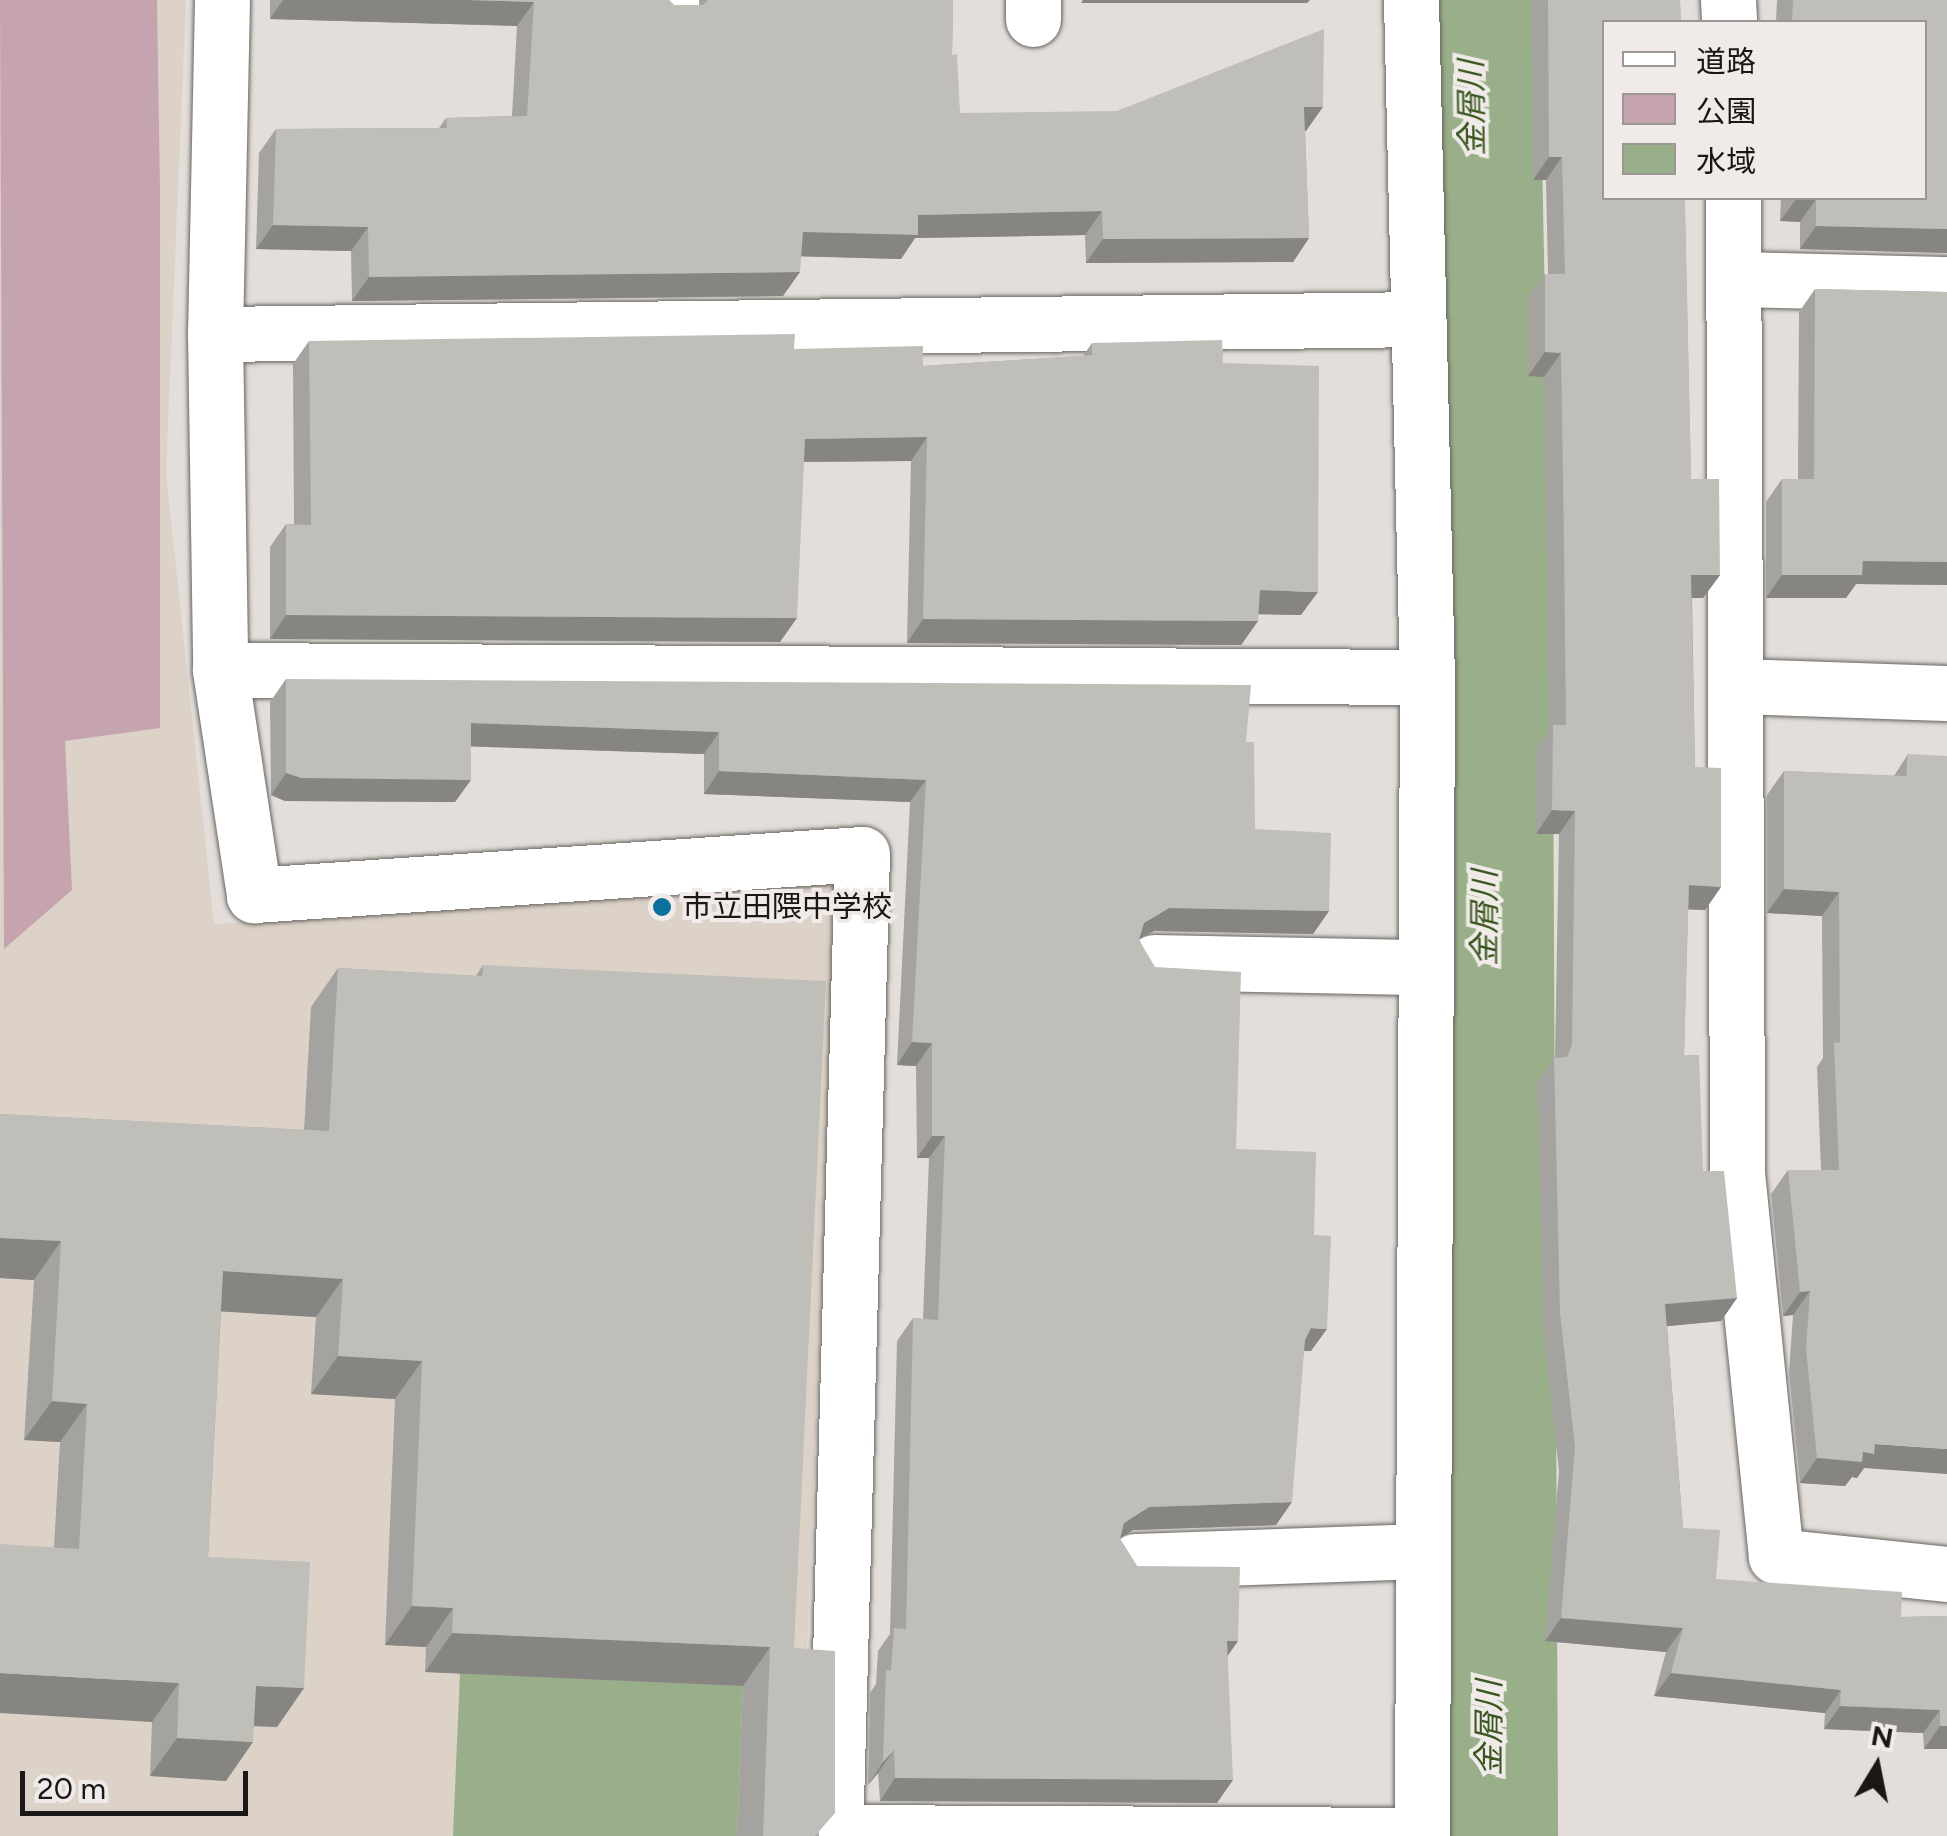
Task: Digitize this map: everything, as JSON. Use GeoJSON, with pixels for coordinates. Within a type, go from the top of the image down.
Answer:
{"type":"FeatureCollection","features":[{"type":"Feature","properties":{"kind":"street"},"geometry":{"type":"LineString","coordinates":[[222,0],[215,334],[220,670],[254,895],[862,854],[835,1834],[1422,1836],[1427,677],[1411,0]]}},
{"type":"Feature","properties":{"kind":"street"},"geometry":{"type":"LineString","coordinates":[[1733,200],[1737,1174],[1776,1556],[1947,1574]]}},
{"type":"Feature","properties":{"kind":"street"},"geometry":{"type":"LineString","coordinates":[[1735,278],[1947,284]]}},
{"type":"Feature","properties":{"kind":"street"},"geometry":{"type":"LineString","coordinates":[[215,334],[1418,319]]}},
{"type":"Feature","properties":{"kind":"street"},"geometry":{"type":"LineString","coordinates":[[220,670],[1427,677]]}},
{"type":"Feature","properties":{"kind":"street"},"geometry":{"type":"LineString","coordinates":[[1736,686],[1947,693]]}},
{"type":"Feature","properties":{"kind":"street"},"geometry":{"type":"LineString","coordinates":[[1154,962],[1425,967]]}},
{"type":"Feature","properties":{"kind":"street"},"geometry":{"type":"LineString","coordinates":[[1134,1561],[1424,1550]]}},
{"type":"Feature","properties":{"kind":"shaded area","name":"市立田隈中学校"},"geometry":{"type":"Polygon","coordinates":[[[0,0],[186,0],[166,473],[214,924],[839,883],[799,1836],[0,1836],[0,0]]]}},
{"type":"Feature","properties":{"kind":"green space"},"geometry":{"type":"Polygon","coordinates":[[[0,0],[157,0],[160,188],[160,728],[65,741],[72,890],[4,949],[0,0]]]}},
{"type":"Feature","properties":{"kind":"water"},"geometry":{"type":"Polygon","coordinates":[[[460,1673],[743,1686],[737,1836],[453,1836],[460,1673]]]}},
{"type":"Feature","properties":{"kind":"building"},"geometry":{"type":"Polygon","coordinates":[[[467,0],[669,0],[674,5],[703,5],[708,0],[953,0],[952,55],[957,54],[960,113],[1117,111],[1324,29],[1323,107],[1304,107],[1309,238],[1103,239],[1102,211],[918,215],[918,235],[803,232],[800,272],[369,277],[368,227],[273,225],[276,129],[447,128],[446,118],[527,116],[534,2],[467,0]]]}},
{"type":"Feature","properties":{"kind":"building"},"geometry":{"type":"Polygon","coordinates":[[[1548,0],[1680,0],[1681,20],[1602,20],[1602,200],[1685,200],[1691,479],[1719,479],[1720,575],[1691,575],[1695,767],[1721,768],[1721,887],[1689,885],[1684,1055],[1699,1055],[1703,1171],[1724,1171],[1737,1298],[1665,1304],[1683,1528],[1720,1530],[1716,1579],[1902,1592],[1901,1617],[1947,1616],[1947,1726],[1940,1726],[1940,1710],[1840,1706],[1841,1690],[1671,1673],[1683,1628],[1561,1618],[1575,1447],[1560,1313],[1554,1058],[1567,1057],[1572,1045],[1575,811],[1552,810],[1553,725],[1566,725],[1564,546],[1561,353],[1545,352],[1545,274],[1565,274],[1562,157],[1549,157],[1548,0]]]}},
{"type":"Feature","properties":{"kind":"building"},"geometry":{"type":"Polygon","coordinates":[[[1793,0],[1947,0],[1947,229],[1816,226],[1816,200],[1927,200],[1927,20],[1792,20],[1793,0]]]}},
{"type":"Feature","properties":{"kind":"building"},"geometry":{"type":"Polygon","coordinates":[[[1815,289],[1947,292],[1947,562],[1863,561],[1862,575],[1782,575],[1782,479],[1814,479],[1815,289]]]}},
{"type":"Feature","properties":{"kind":"building"},"geometry":{"type":"Polygon","coordinates":[[[795,334],[794,349],[923,346],[923,366],[1092,355],[1092,343],[1222,340],[1223,363],[1319,366],[1318,592],[1260,590],[1258,621],[923,619],[927,437],[805,439],[797,618],[286,615],[286,524],[311,525],[309,341],[795,334]]]}},
{"type":"Feature","properties":{"kind":"building"},"geometry":{"type":"Polygon","coordinates":[[[286,679],[1251,685],[1246,742],[1254,742],[1255,829],[1331,833],[1329,911],[1169,908],[1144,923],[1139,940],[1155,967],[1241,972],[1236,1149],[1316,1152],[1314,1235],[1331,1236],[1327,1329],[1311,1328],[1305,1340],[1292,1502],[1149,1507],[1124,1523],[1120,1539],[1137,1566],[1240,1567],[1238,1641],[1227,1641],[1233,1780],[895,1778],[894,1750],[883,1762],[886,1670],[891,1670],[894,1628],[906,1629],[913,1318],[938,1320],[945,1136],[932,1136],[932,1043],[912,1042],[926,780],[719,771],[719,732],[471,723],[471,780],[301,778],[286,773],[286,679]]]}},
{"type":"Feature","properties":{"kind":"building"},"geometry":{"type":"Polygon","coordinates":[[[1908,754],[1947,756],[1947,1449],[1875,1444],[1874,1454],[1863,1452],[1862,1462],[1817,1458],[1806,1349],[1810,1291],[1800,1292],[1788,1170],[1839,1170],[1834,1043],[1840,1042],[1839,892],[1784,889],[1784,771],[1907,776],[1908,754]]]}},
{"type":"Feature","properties":{"kind":"building"},"geometry":{"type":"Polygon","coordinates":[[[483,965],[826,981],[794,1648],[835,1651],[835,1813],[815,1836],[763,1836],[770,1647],[452,1633],[453,1608],[412,1606],[422,1361],[338,1356],[343,1279],[223,1271],[208,1557],[310,1562],[304,1688],[256,1686],[253,1742],[177,1738],[179,1683],[0,1673],[0,1544],[79,1549],[87,1404],[52,1401],[61,1241],[0,1238],[0,1114],[329,1131],[338,968],[482,976],[483,965]]]}},
{"type":"Feature","properties":{"kind":"waterway","name":"金屑川"},"geometry":{"type":"LineString","coordinates":[[1470,0],[1484,719],[1489,1836]]}},
{"type":"Feature","properties":{"kind":"place","name":"市立田隈中学校"},"geometry":{"type":"Point","coordinates":[662,907]}}]}
